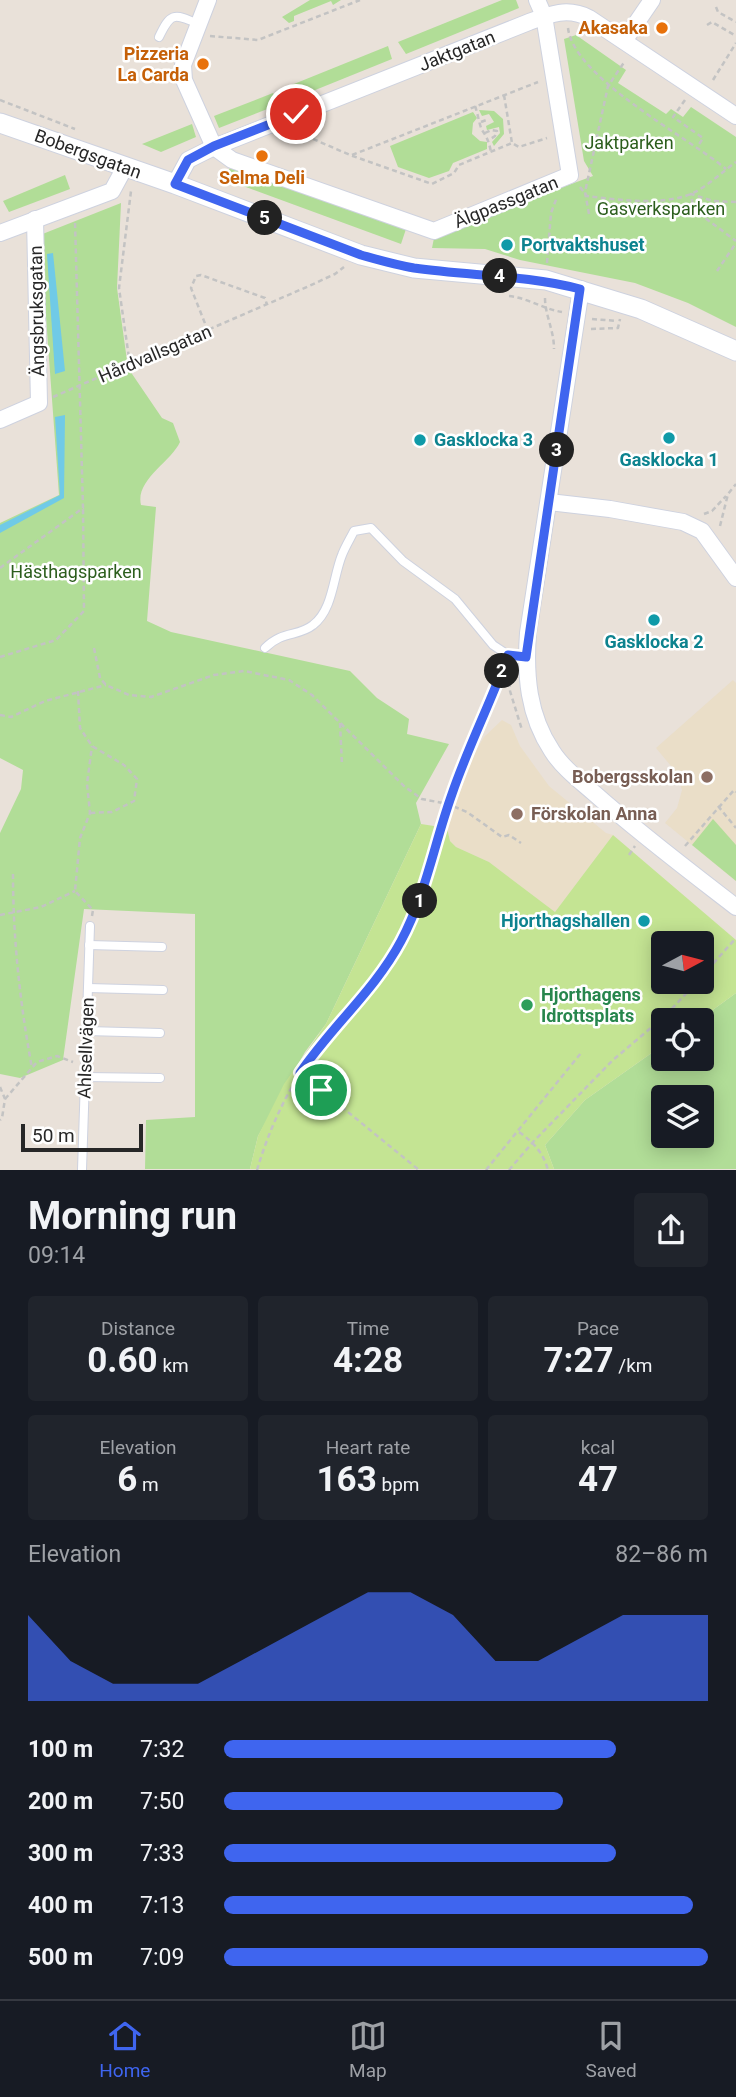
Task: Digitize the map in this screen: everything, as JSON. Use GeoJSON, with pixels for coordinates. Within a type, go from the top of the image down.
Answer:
{"type":"FeatureCollection","features":[{"type":"Feature","properties":{"kind":"street"},"geometry":{"type":"LineString","coordinates":[[208,0],[182,72],[214,146]]}},
{"type":"Feature","properties":{"kind":"street","name":"Älgpassgatan"},"geometry":{"type":"LineString","coordinates":[[214,146],[232,160],[435,231],[568,177],[544,16],[537,0]]}},
{"type":"Feature","properties":{"kind":"street"},"geometry":{"type":"LineString","coordinates":[[629,44],[652,0]]}},
{"type":"Feature","properties":{"kind":"street"},"geometry":{"type":"LineString","coordinates":[[568,12],[578,12],[589,18],[736,116]]}},
{"type":"Feature","properties":{"kind":"street","name":"Jaktgatan"},"geometry":{"type":"LineString","coordinates":[[175,184],[188,160],[214,146],[544,16],[568,12]]}},
{"type":"Feature","properties":{"kind":"street","name":"Bobergsgatan"},"geometry":{"type":"LineString","coordinates":[[0,123],[128,176],[175,184],[361,255],[414,268],[546,280],[641,309],[736,351]]}},
{"type":"Feature","properties":{"kind":"street"},"geometry":{"type":"LineString","coordinates":[[0,233],[112,191],[128,176]]}},
{"type":"Feature","properties":{"kind":"street","name":"Ängsbruksgatan"},"geometry":{"type":"LineString","coordinates":[[35,219],[39,403]]}},
{"type":"Feature","properties":{"kind":"street"},"geometry":{"type":"LineString","coordinates":[[580,289],[526,657],[526,680],[531,706],[552,753],[611,808],[736,907]]}},
{"type":"Feature","properties":{"kind":"street"},"geometry":{"type":"LineString","coordinates":[[0,420],[39,403]]}},
{"type":"Feature","properties":{"kind":"street"},"geometry":{"type":"LineString","coordinates":[[549,502],[683,522],[702,531],[736,578]]}},
{"type":"Feature","properties":{"kind":"lane"},"geometry":{"type":"LineString","coordinates":[[159,37],[168,19],[174,16],[184,17],[198,24]]}},
{"type":"Feature","properties":{"kind":"lane"},"geometry":{"type":"LineString","coordinates":[[265,648],[274,639],[314,625],[325,610],[341,556],[354,531],[371,528],[403,561],[455,599],[493,645],[508,655],[526,657]]}},
{"type":"Feature","properties":{"kind":"lane","name":"Ahlsellvägen"},"geometry":{"type":"LineString","coordinates":[[82,1170],[90,926]]}},
{"type":"Feature","properties":{"kind":"lane"},"geometry":{"type":"LineString","coordinates":[[89,945],[162,947]]}},
{"type":"Feature","properties":{"kind":"lane"},"geometry":{"type":"LineString","coordinates":[[88,988],[163,990]]}},
{"type":"Feature","properties":{"kind":"lane"},"geometry":{"type":"LineString","coordinates":[[87,1031],[160,1033]]}},
{"type":"Feature","properties":{"kind":"lane"},"geometry":{"type":"LineString","coordinates":[[85,1077],[160,1078]]}},
{"type":"Feature","properties":{"kind":"path"},"geometry":{"type":"LineString","coordinates":[[198,24],[207,35],[258,40],[360,0]]}},
{"type":"Feature","properties":{"kind":"path"},"geometry":{"type":"LineString","coordinates":[[707,25],[712,22],[717,10],[736,22]]}},
{"type":"Feature","properties":{"kind":"path"},"geometry":{"type":"LineString","coordinates":[[568,12],[569,38],[584,63],[608,86],[726,169]]}},
{"type":"Feature","properties":{"kind":"path"},"geometry":{"type":"LineString","coordinates":[[712,22],[736,36]]}},
{"type":"Feature","properties":{"kind":"path"},"geometry":{"type":"LineString","coordinates":[[703,94],[736,43]]}},
{"type":"Feature","properties":{"kind":"path"},"geometry":{"type":"LineString","coordinates":[[589,214],[585,192],[608,86],[629,44]]}},
{"type":"Feature","properties":{"kind":"path"},"geometry":{"type":"LineString","coordinates":[[350,155],[541,80]]}},
{"type":"Feature","properties":{"kind":"path"},"geometry":{"type":"LineString","coordinates":[[504,94],[512,143]]}},
{"type":"Feature","properties":{"kind":"path"},"geometry":{"type":"LineString","coordinates":[[687,98],[673,117],[703,138],[697,147]]}},
{"type":"Feature","properties":{"kind":"path"},"geometry":{"type":"LineString","coordinates":[[475,106],[491,152]]}},
{"type":"Feature","properties":{"kind":"path"},"geometry":{"type":"LineString","coordinates":[[481,122],[489,119]]}},
{"type":"Feature","properties":{"kind":"path"},"geometry":{"type":"LineString","coordinates":[[300,128],[304,135],[350,155],[432,184],[454,173],[459,165],[512,143]]}},
{"type":"Feature","properties":{"kind":"path"},"geometry":{"type":"LineString","coordinates":[[485,133],[496,129],[495,136],[489,140]]}},
{"type":"Feature","properties":{"kind":"path"},"geometry":{"type":"LineString","coordinates":[[512,143],[519,147],[541,140]]}},
{"type":"Feature","properties":{"kind":"path"},"geometry":{"type":"LineString","coordinates":[[546,270],[551,213],[568,177],[587,196],[630,201],[661,200],[691,194],[736,162]]}},
{"type":"Feature","properties":{"kind":"path"},"geometry":{"type":"LineString","coordinates":[[128,176],[119,288],[130,365]]}},
{"type":"Feature","properties":{"kind":"path"},"geometry":{"type":"LineString","coordinates":[[691,194],[713,201],[736,202]]}},
{"type":"Feature","properties":{"kind":"path"},"geometry":{"type":"LineString","coordinates":[[691,194],[693,207],[697,212],[736,242],[717,271]]}},
{"type":"Feature","properties":{"kind":"path"},"geometry":{"type":"LineString","coordinates":[[0,657],[56,640],[83,611],[75,204]]}},
{"type":"Feature","properties":{"kind":"path"},"geometry":{"type":"LineString","coordinates":[[342,268],[354,271]]}},
{"type":"Feature","properties":{"kind":"path","name":"Hårdvallsgatan"},"geometry":{"type":"LineString","coordinates":[[39,403],[335,274]]}},
{"type":"Feature","properties":{"kind":"path"},"geometry":{"type":"LineString","coordinates":[[208,331],[191,288],[196,276],[201,275],[265,298],[267,304]]}},
{"type":"Feature","properties":{"kind":"path"},"geometry":{"type":"LineString","coordinates":[[505,295],[545,309],[597,320],[629,322]]}},
{"type":"Feature","properties":{"kind":"path"},"geometry":{"type":"LineString","coordinates":[[588,337],[597,320]]}},
{"type":"Feature","properties":{"kind":"path"},"geometry":{"type":"LineString","coordinates":[[683,522],[712,511],[736,484]]}},
{"type":"Feature","properties":{"kind":"path"},"geometry":{"type":"LineString","coordinates":[[720,527],[728,494]]}},
{"type":"Feature","properties":{"kind":"path"},"geometry":{"type":"LineString","coordinates":[[0,568],[83,508]]}},
{"type":"Feature","properties":{"kind":"path"},"geometry":{"type":"LineString","coordinates":[[94,648],[100,678],[106,685],[129,695],[151,697],[214,675],[244,671],[266,673],[289,680],[312,695],[405,787],[422,799],[448,804],[467,812],[502,837],[509,835],[521,843]]}},
{"type":"Feature","properties":{"kind":"path"},"geometry":{"type":"LineString","coordinates":[[257,1170],[271,1128],[300,1073],[323,1040],[387,964],[414,915],[431,868],[448,804],[508,655]]}},
{"type":"Feature","properties":{"kind":"path"},"geometry":{"type":"LineString","coordinates":[[0,715],[11,717],[46,701],[106,685]]}},
{"type":"Feature","properties":{"kind":"path"},"geometry":{"type":"LineString","coordinates":[[78,691],[80,728],[92,746],[124,765],[137,779],[134,801],[112,812],[90,813]]}},
{"type":"Feature","properties":{"kind":"path"},"geometry":{"type":"LineString","coordinates":[[340,723],[342,765]]}},
{"type":"Feature","properties":{"kind":"path"},"geometry":{"type":"LineString","coordinates":[[90,926],[93,910],[75,891],[80,838],[90,813],[87,784],[92,746]]}},
{"type":"Feature","properties":{"kind":"path"},"geometry":{"type":"LineString","coordinates":[[682,849],[735,790]]}},
{"type":"Feature","properties":{"kind":"path"},"geometry":{"type":"LineString","coordinates":[[718,806],[736,828]]}},
{"type":"Feature","properties":{"kind":"path"},"geometry":{"type":"LineString","coordinates":[[629,855],[635,845]]}},
{"type":"Feature","properties":{"kind":"path"},"geometry":{"type":"LineString","coordinates":[[13,874],[13,913],[21,1011],[32,1068]]}},
{"type":"Feature","properties":{"kind":"path"},"geometry":{"type":"LineString","coordinates":[[0,915],[41,907],[75,891]]}},
{"type":"Feature","properties":{"kind":"path"},"geometry":{"type":"LineString","coordinates":[[714,963],[736,938]]}},
{"type":"Feature","properties":{"kind":"path"},"geometry":{"type":"LineString","coordinates":[[509,1170],[613,1060],[665,1016],[685,994]]}},
{"type":"Feature","properties":{"kind":"path"},"geometry":{"type":"LineString","coordinates":[[486,1170],[580,1054]]}},
{"type":"Feature","properties":{"kind":"path"},"geometry":{"type":"LineString","coordinates":[[5,1099],[37,1062],[57,1056],[86,1066]]}},
{"type":"Feature","properties":{"kind":"path"},"geometry":{"type":"LineString","coordinates":[[300,1073],[323,1083],[321,1090],[419,1170]]}},
{"type":"Feature","properties":{"kind":"path"},"geometry":{"type":"LineString","coordinates":[[0,1087],[5,1099],[0,1120]]}},
{"type":"Feature","properties":{"kind":"path"},"geometry":{"type":"LineString","coordinates":[[517,1131],[533,1142],[548,1170]]}},
{"type":"Feature","properties":{"kind":"shaded area","name":"Bobergsskolan"},"geometry":{"type":"Polygon","coordinates":[[[733,680],[736,683],[736,881],[665,823],[677,808],[682,790],[676,772],[656,748],[733,680]]]}},
{"type":"Feature","properties":{"kind":"shaded area","name":"Förskolan Anna"},"geometry":{"type":"Polygon","coordinates":[[[502,720],[511,725],[520,746],[549,786],[606,833],[613,835],[555,912],[489,862],[456,847],[450,841],[447,828],[474,754],[484,737],[502,720]]]}},
{"type":"Feature","properties":{"kind":"green space"},"geometry":{"type":"Polygon","coordinates":[[[310,0],[341,0],[333,5],[331,1],[294,16],[294,21],[289,23],[282,17],[310,0]]]}},
{"type":"Feature","properties":{"kind":"green space"},"geometry":{"type":"Polygon","coordinates":[[[502,0],[516,0],[519,8],[406,54],[398,42],[502,0]]]}},
{"type":"Feature","properties":{"kind":"green space","name":"Gasverksparken"},"geometry":{"type":"Polygon","coordinates":[[[576,35],[626,70],[618,83],[666,114],[671,109],[683,117],[691,107],[736,137],[736,327],[688,303],[635,283],[520,260],[485,249],[432,248],[434,238],[441,232],[593,176],[584,161],[564,39],[576,35]]]}},
{"type":"Feature","properties":{"kind":"green space"},"geometry":{"type":"Polygon","coordinates":[[[388,46],[392,59],[288,101],[284,88],[388,46]]]}},
{"type":"Feature","properties":{"kind":"green space"},"geometry":{"type":"Polygon","coordinates":[[[273,93],[280,104],[219,128],[214,116],[273,93]]]}},
{"type":"Feature","properties":{"kind":"green space"},"geometry":{"type":"Polygon","coordinates":[[[479,110],[494,111],[503,119],[504,134],[494,146],[492,142],[500,133],[499,127],[487,130],[486,126],[494,122],[489,114],[482,116],[479,110]]]}},
{"type":"Feature","properties":{"kind":"green space"},"geometry":{"type":"Polygon","coordinates":[[[473,112],[477,118],[473,123],[472,134],[480,141],[487,142],[487,149],[453,163],[449,171],[429,178],[398,167],[390,146],[473,112]]]}},
{"type":"Feature","properties":{"kind":"green space"},"geometry":{"type":"Polygon","coordinates":[[[192,124],[196,137],[161,152],[142,144],[192,124]]]}},
{"type":"Feature","properties":{"kind":"green space"},"geometry":{"type":"Polygon","coordinates":[[[231,166],[406,229],[401,244],[224,179],[231,166]]]}},
{"type":"Feature","properties":{"kind":"green space"},"geometry":{"type":"Polygon","coordinates":[[[65,175],[70,189],[9,212],[3,201],[65,175]]]}},
{"type":"Feature","properties":{"kind":"green space","name":"Hästhagsparken"},"geometry":{"type":"Polygon","coordinates":[[[121,203],[117,288],[128,368],[162,418],[173,423],[180,442],[148,479],[141,496],[141,505],[156,507],[147,621],[171,632],[350,671],[377,698],[409,719],[407,734],[449,744],[416,803],[421,824],[326,1024],[305,1052],[258,1136],[250,1169],[145,1169],[146,1120],[195,1117],[195,914],[84,909],[63,1060],[20,1078],[0,1074],[0,833],[21,789],[23,770],[0,758],[0,523],[59,495],[40,235],[121,203]]]}},
{"type":"Feature","properties":{"kind":"green space"},"geometry":{"type":"Polygon","coordinates":[[[713,819],[736,845],[736,881],[692,845],[713,819]]]}},
{"type":"Feature","properties":{"kind":"green space","name":"Hjorthagens Idrottsplats"},"geometry":{"type":"Polygon","coordinates":[[[421,824],[447,828],[450,841],[456,847],[489,862],[555,912],[613,835],[736,940],[736,993],[714,1009],[651,1008],[651,1053],[585,1100],[545,1145],[554,1169],[250,1169],[258,1136],[284,1084],[326,1024],[421,824]]]}},
{"type":"Feature","properties":{"kind":"green space"},"geometry":{"type":"Polygon","coordinates":[[[736,993],[736,1169],[554,1169],[545,1145],[585,1100],[651,1053],[651,1071],[714,1071],[714,1009],[736,993]]]}},
{"type":"Feature","properties":{"kind":"water"},"geometry":{"type":"Polygon","coordinates":[[[53,253],[65,371],[55,374],[47,254],[53,253]]]}},
{"type":"Feature","properties":{"kind":"water"},"geometry":{"type":"Polygon","coordinates":[[[65,415],[64,498],[0,533],[0,525],[60,495],[55,417],[65,415]]]}},
{"type":"Feature","properties":{"kind":"place","name":"Akasaka"},"geometry":{"type":"Point","coordinates":[662,28]}},
{"type":"Feature","properties":{"kind":"place","name":"Pizzeria La Carda"},"geometry":{"type":"Point","coordinates":[203,64]}},
{"type":"Feature","properties":{"kind":"place","name":"Selma Deli"},"geometry":{"type":"Point","coordinates":[262,156]}},
{"type":"Feature","properties":{"kind":"place","name":"Portvaktshuset"},"geometry":{"type":"Point","coordinates":[507,245]}},
{"type":"Feature","properties":{"kind":"place","name":"Gasklocka 1"},"geometry":{"type":"Point","coordinates":[669,438]}},
{"type":"Feature","properties":{"kind":"place","name":"Gasklocka 3"},"geometry":{"type":"Point","coordinates":[420,440]}},
{"type":"Feature","properties":{"kind":"place","name":"Gasklocka 2"},"geometry":{"type":"Point","coordinates":[654,620]}},
{"type":"Feature","properties":{"kind":"place","name":"Bobergsskolan"},"geometry":{"type":"Point","coordinates":[707,777]}},
{"type":"Feature","properties":{"kind":"place","name":"Förskolan Anna"},"geometry":{"type":"Point","coordinates":[517,814]}},
{"type":"Feature","properties":{"kind":"place","name":"Hjorthagshallen"},"geometry":{"type":"Point","coordinates":[644,921]}},
{"type":"Feature","properties":{"kind":"place","name":"Hjorthagens Idrottsplats"},"geometry":{"type":"Point","coordinates":[527,1005]}},
{"type":"Feature","properties":{"kind":"route"},"geometry":{"type":"LineString","coordinates":[[296,114],[214,146],[188,160],[175,184],[361,255],[391,263],[414,268],[546,280],[580,289],[526,657],[508,655],[445,814],[426,885],[400,943],[371,985],[323,1040],[300,1073],[323,1083],[321,1090]]}},
{"type":"Feature","properties":{"kind":"park label","name":"Jaktparken"},"geometry":{"type":"Point","coordinates":[629,143]}}]}
